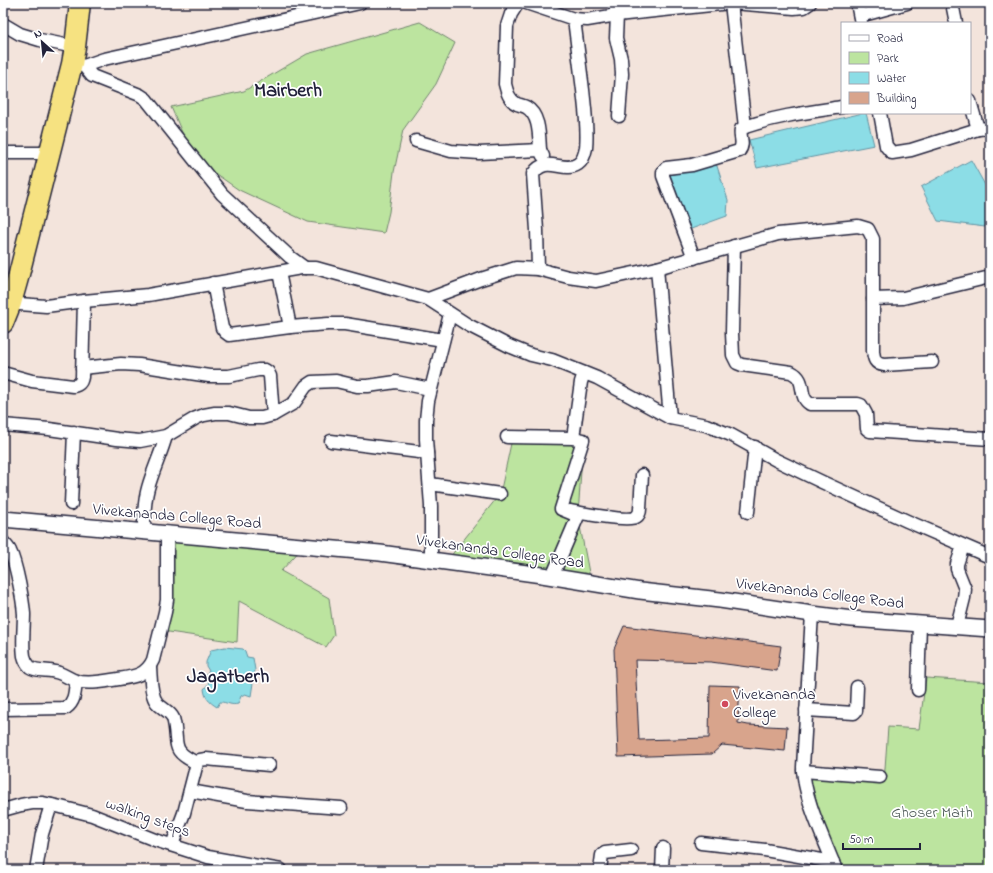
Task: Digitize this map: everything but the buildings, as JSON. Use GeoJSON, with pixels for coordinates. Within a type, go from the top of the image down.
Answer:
{"type":"FeatureCollection","features":[{"type":"Feature","properties":{"kind":"highway"},"geometry":{"type":"LineString","coordinates":[[3,323],[7,303],[77,59],[80,3]]}},
{"type":"Feature","properties":{"kind":"street"},"geometry":{"type":"LineString","coordinates":[[77,59],[104,59],[336,6],[360,3]]}},
{"type":"Feature","properties":{"kind":"street"},"geometry":{"type":"LineString","coordinates":[[518,3],[511,14],[507,26],[505,84],[507,93],[511,100],[516,104],[527,107],[534,115],[544,165]]}},
{"type":"Feature","properties":{"kind":"street"},"geometry":{"type":"LineString","coordinates":[[526,3],[574,19],[587,20],[616,9],[731,3],[794,8],[804,7],[810,3]]}},
{"type":"Feature","properties":{"kind":"street"},"geometry":{"type":"LineString","coordinates":[[731,3],[745,127]]}},
{"type":"Feature","properties":{"kind":"street"},"geometry":{"type":"LineString","coordinates":[[857,3],[860,20],[906,3]]}},
{"type":"Feature","properties":{"kind":"street"},"geometry":{"type":"LineString","coordinates":[[952,3],[956,22]]}},
{"type":"Feature","properties":{"kind":"street"},"geometry":{"type":"LineString","coordinates":[[616,9],[616,38],[621,59],[622,74],[619,116]]}},
{"type":"Feature","properties":{"kind":"street"},"geometry":{"type":"LineString","coordinates":[[538,269],[533,174],[537,169],[544,165],[572,166],[578,164],[586,150],[586,123],[574,19]]}},
{"type":"Feature","properties":{"kind":"street"},"geometry":{"type":"LineString","coordinates":[[3,24],[20,34],[40,40],[77,59],[92,76],[140,95],[146,99],[222,194],[290,257],[305,268]]}},
{"type":"Feature","properties":{"kind":"street"},"geometry":{"type":"LineString","coordinates":[[880,114],[886,146],[892,153],[897,154],[984,128],[971,102]]}},
{"type":"Feature","properties":{"kind":"street"},"geometry":{"type":"LineString","coordinates":[[694,258],[663,176],[663,172],[666,168],[692,165],[739,151],[742,148],[740,132],[741,129],[745,127],[771,118],[841,107]]}},
{"type":"Feature","properties":{"kind":"street"},"geometry":{"type":"LineString","coordinates":[[416,141],[452,150],[479,153],[540,150]]}},
{"type":"Feature","properties":{"kind":"street"},"geometry":{"type":"LineString","coordinates":[[3,153],[50,153]]}},
{"type":"Feature","properties":{"kind":"street"},"geometry":{"type":"LineString","coordinates":[[428,299],[481,279],[516,268],[538,269],[568,277],[596,281],[657,268],[778,234],[858,226],[868,229],[873,239],[873,351],[876,362],[879,364],[932,362]]}},
{"type":"Feature","properties":{"kind":"street"},"geometry":{"type":"LineString","coordinates":[[734,246],[732,333],[733,355],[737,363],[791,372],[797,375],[801,380],[806,402],[810,404],[861,405],[866,414],[867,429],[870,431],[990,439]]}},
{"type":"Feature","properties":{"kind":"street"},"geometry":{"type":"LineString","coordinates":[[7,303],[46,306],[148,295],[279,272],[316,268],[428,299],[468,325],[514,348],[531,355],[552,360],[584,373],[612,386],[670,418],[706,425],[720,430],[776,460],[822,482],[990,557]]}},
{"type":"Feature","properties":{"kind":"street"},"geometry":{"type":"LineString","coordinates":[[657,268],[670,418]]}},
{"type":"Feature","properties":{"kind":"street"},"geometry":{"type":"LineString","coordinates":[[279,272],[290,327]]}},
{"type":"Feature","properties":{"kind":"street"},"geometry":{"type":"LineString","coordinates":[[874,299],[903,298],[990,276]]}},
{"type":"Feature","properties":{"kind":"street"},"geometry":{"type":"LineString","coordinates":[[213,283],[222,328],[229,335],[290,327],[345,324],[443,340]]}},
{"type":"Feature","properties":{"kind":"street"},"geometry":{"type":"LineString","coordinates":[[3,373],[32,381],[74,386],[78,385],[81,382],[82,368],[84,301]]}},
{"type":"Feature","properties":{"kind":"street"},"geometry":{"type":"LineString","coordinates":[[431,560],[430,484],[426,420],[430,389],[450,314]]}},
{"type":"Feature","properties":{"kind":"street"},"geometry":{"type":"LineString","coordinates":[[82,368],[121,364],[139,364],[209,376],[229,376],[265,370],[270,376],[273,415]]}},
{"type":"Feature","properties":{"kind":"street"},"geometry":{"type":"LineString","coordinates":[[573,438],[581,382],[584,373]]}},
{"type":"Feature","properties":{"kind":"street"},"geometry":{"type":"LineString","coordinates":[[3,425],[74,432],[117,440],[140,441],[166,436],[196,418],[215,412],[229,413],[249,418],[262,418],[273,415],[294,403],[306,386],[312,382],[336,381],[358,386],[368,386],[396,382],[430,389]]}},
{"type":"Feature","properties":{"kind":"street"},"geometry":{"type":"LineString","coordinates":[[71,504],[74,432]]}},
{"type":"Feature","properties":{"kind":"street"},"geometry":{"type":"LineString","coordinates":[[144,532],[148,487],[161,455],[166,436]]}},
{"type":"Feature","properties":{"kind":"street"},"geometry":{"type":"LineString","coordinates":[[507,437],[573,438],[583,440],[561,509]]}},
{"type":"Feature","properties":{"kind":"street"},"geometry":{"type":"LineString","coordinates":[[331,441],[427,453]]}},
{"type":"Feature","properties":{"kind":"street"},"geometry":{"type":"LineString","coordinates":[[748,512],[754,447]]}},
{"type":"Feature","properties":{"kind":"street"},"geometry":{"type":"LineString","coordinates":[[561,509],[615,518],[636,518],[640,509],[642,475]]}},
{"type":"Feature","properties":{"kind":"street"},"geometry":{"type":"LineString","coordinates":[[430,484],[500,494]]}},
{"type":"Feature","properties":{"kind":"street"},"geometry":{"type":"LineString","coordinates":[[552,577],[578,516],[561,509]]}},
{"type":"Feature","properties":{"kind":"street","name":"Vivekananda College Road"},"geometry":{"type":"LineString","coordinates":[[3,519],[380,554],[552,577],[640,591],[720,600],[812,614],[990,629]]}},
{"type":"Feature","properties":{"kind":"street"},"geometry":{"type":"LineString","coordinates":[[3,542],[11,553],[22,599],[24,613],[24,656],[26,663],[30,667],[36,669],[49,670],[76,681],[86,682],[138,675],[145,672],[150,667],[167,600],[168,534]]}},
{"type":"Feature","properties":{"kind":"street"},"geometry":{"type":"LineString","coordinates":[[957,626],[965,589],[957,569],[957,564],[963,546]]}},
{"type":"Feature","properties":{"kind":"street"},"geometry":{"type":"LineString","coordinates":[[812,614],[803,771],[808,798],[835,866]]}},
{"type":"Feature","properties":{"kind":"street"},"geometry":{"type":"LineString","coordinates":[[918,690],[920,624]]}},
{"type":"Feature","properties":{"kind":"street"},"geometry":{"type":"LineString","coordinates":[[150,667],[152,692],[154,698],[157,703],[173,717],[176,744],[184,758],[197,763]]}},
{"type":"Feature","properties":{"kind":"street"},"geometry":{"type":"LineString","coordinates":[[3,709],[66,708],[71,705],[74,699],[76,681]]}},
{"type":"Feature","properties":{"kind":"street"},"geometry":{"type":"LineString","coordinates":[[806,710],[854,713],[856,711],[857,687]]}},
{"type":"Feature","properties":{"kind":"street"},"geometry":{"type":"LineString","coordinates":[[172,846],[190,791],[197,763],[200,760],[206,759],[269,765]]}},
{"type":"Feature","properties":{"kind":"street"},"geometry":{"type":"LineString","coordinates":[[803,771],[880,777]]}},
{"type":"Feature","properties":{"kind":"street"},"geometry":{"type":"LineString","coordinates":[[190,791],[247,801],[341,808]]}},
{"type":"Feature","properties":{"kind":"street","name":"walking steps"},"geometry":{"type":"LineString","coordinates":[[3,810],[21,804],[32,803],[51,805],[92,815],[155,840],[208,857],[281,870]]}},
{"type":"Feature","properties":{"kind":"street"},"geometry":{"type":"LineString","coordinates":[[36,870],[42,834],[51,805]]}},
{"type":"Feature","properties":{"kind":"street"},"geometry":{"type":"LineString","coordinates":[[700,843],[765,850],[835,866]]}},
{"type":"Feature","properties":{"kind":"street"},"geometry":{"type":"LineString","coordinates":[[662,870],[664,848]]}},
{"type":"Feature","properties":{"kind":"street"},"geometry":{"type":"LineString","coordinates":[[600,870],[602,855],[604,853],[631,850]]}},
{"type":"Feature","properties":{"kind":"green space"},"geometry":{"type":"Polygon","coordinates":[[[420,22],[455,43],[436,84],[403,130],[394,172],[389,212],[384,233],[308,222],[239,190],[193,158],[171,107],[244,91],[307,54],[420,22]]]}},
{"type":"Feature","properties":{"kind":"green space"},"geometry":{"type":"Polygon","coordinates":[[[512,439],[583,440],[578,516],[591,583],[446,562],[500,494],[512,439]]]}},
{"type":"Feature","properties":{"kind":"green space"},"geometry":{"type":"Polygon","coordinates":[[[169,537],[304,546],[281,571],[329,598],[334,635],[326,647],[239,601],[237,642],[162,631],[169,537]]]}},
{"type":"Feature","properties":{"kind":"green space","name":"Ghoser Math"},"geometry":{"type":"Polygon","coordinates":[[[926,678],[990,682],[990,870],[837,870],[809,776],[884,782],[888,727],[919,729],[926,678]]]}},
{"type":"Feature","properties":{"kind":"water"},"geometry":{"type":"Polygon","coordinates":[[[859,114],[866,114],[874,145],[757,168],[749,140],[859,114]]]}},
{"type":"Feature","properties":{"kind":"water"},"geometry":{"type":"Polygon","coordinates":[[[715,160],[728,200],[727,216],[691,229],[668,176],[715,160]]]}},
{"type":"Feature","properties":{"kind":"water"},"geometry":{"type":"Polygon","coordinates":[[[971,160],[990,194],[990,211],[985,227],[938,221],[921,187],[971,160]]]}},
{"type":"Feature","properties":{"kind":"water"},"geometry":{"type":"Polygon","coordinates":[[[225,647],[243,649],[247,657],[253,658],[255,670],[251,696],[245,694],[241,696],[238,704],[220,702],[217,707],[208,700],[205,695],[204,689],[209,683],[205,677],[209,671],[206,666],[206,662],[211,650],[225,647]]]}},
{"type":"Feature","properties":{"kind":"place","name":"Vivekananda College"},"geometry":{"type":"Point","coordinates":[725,704]}},
{"type":"Feature","properties":{"kind":"district","name":"Mairberh"},"geometry":{"type":"Point","coordinates":[288,91]}},
{"type":"Feature","properties":{"kind":"district","name":"Jagatberh"},"geometry":{"type":"Point","coordinates":[228,677]}}]}
